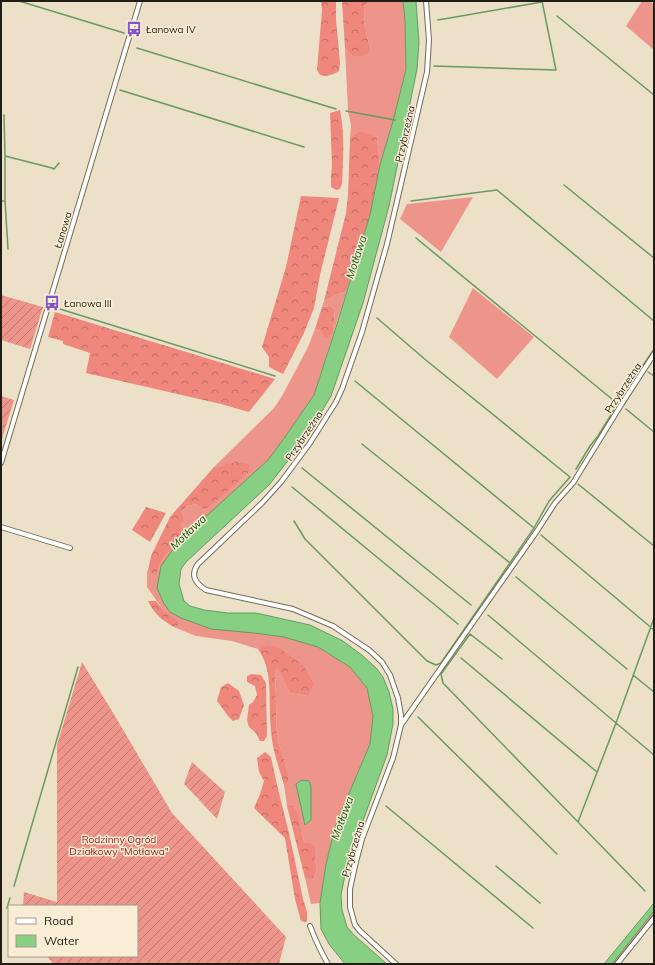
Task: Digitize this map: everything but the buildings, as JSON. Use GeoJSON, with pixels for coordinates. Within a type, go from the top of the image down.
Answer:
{"type":"FeatureCollection","features":[{"type":"Feature","properties":{"kind":"street","name":"Łanowa"},"geometry":{"type":"LineString","coordinates":[[1,463],[140,1]]}},
{"type":"Feature","properties":{"kind":"street","name":"Przybrzeżna"},"geometry":{"type":"LineString","coordinates":[[396,964],[355,925],[350,907],[350,888],[362,839],[393,758],[401,725],[398,698],[390,675],[382,662],[370,650],[333,626],[293,609],[206,590],[199,586],[194,575],[194,569],[282,482],[310,443],[336,402],[342,389],[362,332],[387,244],[427,72],[429,23],[426,1]]}},
{"type":"Feature","properties":{"kind":"street","name":"Przybrzeżna"},"geometry":{"type":"LineString","coordinates":[[401,725],[538,531],[555,503],[573,484],[654,354]]}},
{"type":"Feature","properties":{"kind":"street"},"geometry":{"type":"LineString","coordinates":[[1,527],[70,548]]}},
{"type":"Feature","properties":{"kind":"street"},"geometry":{"type":"LineString","coordinates":[[617,964],[654,918]]}},
{"type":"Feature","properties":{"kind":"street"},"geometry":{"type":"LineString","coordinates":[[310,926],[328,964]]}},
{"type":"Feature","properties":{"kind":"green space"},"geometry":{"type":"Polygon","coordinates":[[[321,1],[336,1],[340,63],[339,71],[327,76],[320,75],[317,70],[322,10],[321,1]]]}},
{"type":"Feature","properties":{"kind":"green space"},"geometry":{"type":"Polygon","coordinates":[[[342,1],[371,1],[365,5],[364,23],[371,52],[362,56],[352,56],[345,48],[342,1]]]}},
{"type":"Feature","properties":{"kind":"green space"},"geometry":{"type":"Polygon","coordinates":[[[371,1],[403,1],[405,20],[406,69],[380,165],[377,138],[357,132],[350,138],[351,125],[348,111],[345,48],[352,56],[371,52],[364,23],[365,5],[371,1]]]}},
{"type":"Feature","properties":{"kind":"green space"},"geometry":{"type":"Polygon","coordinates":[[[642,1],[650,1],[654,5],[654,50],[626,26],[642,1]]]}},
{"type":"Feature","properties":{"kind":"green space"},"geometry":{"type":"Polygon","coordinates":[[[340,110],[343,138],[342,184],[340,189],[336,190],[331,187],[332,166],[330,113],[340,110]]]}},
{"type":"Feature","properties":{"kind":"green space"},"geometry":{"type":"Polygon","coordinates":[[[357,132],[364,132],[377,138],[380,165],[370,215],[347,290],[324,301],[346,213],[350,138],[357,132]]]}},
{"type":"Feature","properties":{"kind":"green space"},"geometry":{"type":"Polygon","coordinates":[[[301,196],[339,198],[320,275],[314,308],[304,333],[283,374],[269,367],[269,357],[262,347],[286,267],[301,196]]]}},
{"type":"Feature","properties":{"kind":"green space"},"geometry":{"type":"Polygon","coordinates":[[[473,197],[441,252],[400,219],[407,204],[473,197]]]}},
{"type":"Feature","properties":{"kind":"green space"},"geometry":{"type":"Polygon","coordinates":[[[473,288],[534,337],[497,379],[449,337],[473,288]]]}},
{"type":"Feature","properties":{"kind":"green space"},"geometry":{"type":"Polygon","coordinates":[[[347,290],[314,395],[268,460],[179,541],[164,604],[254,633],[284,637],[318,647],[350,667],[367,688],[373,716],[370,744],[336,824],[326,864],[320,903],[311,904],[305,878],[313,878],[317,870],[315,846],[305,843],[291,804],[287,806],[284,785],[288,782],[288,773],[277,737],[275,671],[278,667],[290,693],[308,696],[267,646],[258,649],[232,641],[196,636],[176,628],[178,625],[164,611],[147,587],[147,572],[148,570],[157,573],[160,563],[180,537],[181,512],[187,506],[197,504],[224,465],[214,467],[274,408],[308,347],[315,329],[333,333],[335,310],[330,306],[322,307],[324,301],[347,290]]]}},
{"type":"Feature","properties":{"kind":"green space"},"geometry":{"type":"Polygon","coordinates":[[[1,295],[43,307],[30,349],[1,340],[1,295]]]}},
{"type":"Feature","properties":{"kind":"green space"},"geometry":{"type":"Polygon","coordinates":[[[330,306],[335,310],[333,333],[325,338],[321,331],[315,329],[322,307],[330,306]]]}},
{"type":"Feature","properties":{"kind":"green space"},"geometry":{"type":"Polygon","coordinates":[[[55,312],[275,379],[249,412],[221,404],[86,373],[90,353],[63,344],[63,341],[48,337],[55,312]]]}},
{"type":"Feature","properties":{"kind":"green space"},"geometry":{"type":"Polygon","coordinates":[[[1,396],[14,400],[1,442],[1,396]]]}},
{"type":"Feature","properties":{"kind":"green space"},"geometry":{"type":"Polygon","coordinates":[[[237,462],[248,464],[250,471],[209,507],[203,509],[197,504],[187,506],[181,512],[184,520],[180,525],[184,532],[160,563],[157,573],[154,574],[148,570],[151,556],[170,517],[214,467],[237,462]]]}},
{"type":"Feature","properties":{"kind":"green space"},"geometry":{"type":"Polygon","coordinates":[[[146,507],[166,513],[150,542],[132,530],[146,507]]]}},
{"type":"Feature","properties":{"kind":"green space"},"geometry":{"type":"Polygon","coordinates":[[[148,601],[156,601],[164,611],[178,621],[176,628],[160,617],[153,610],[148,601]]]}},
{"type":"Feature","properties":{"kind":"green space"},"geometry":{"type":"Polygon","coordinates":[[[267,645],[279,648],[303,665],[314,684],[308,696],[290,693],[278,668],[275,671],[277,737],[288,773],[288,782],[284,785],[272,740],[268,673],[266,665],[258,649],[267,645]]]}},
{"type":"Feature","properties":{"kind":"green space","name":"Rodzinny Ogród Działkowy \"Motława\""},"geometry":{"type":"Polygon","coordinates":[[[82,662],[172,813],[286,937],[279,964],[53,964],[48,957],[138,957],[138,905],[23,905],[24,892],[57,902],[57,745],[82,662]]]}},
{"type":"Feature","properties":{"kind":"green space"},"geometry":{"type":"Polygon","coordinates":[[[252,674],[261,675],[266,683],[267,736],[264,741],[260,741],[256,733],[249,727],[247,720],[249,705],[253,702],[257,695],[255,686],[247,682],[247,676],[252,674]]]}},
{"type":"Feature","properties":{"kind":"green space"},"geometry":{"type":"Polygon","coordinates":[[[228,683],[239,691],[244,705],[239,719],[233,721],[217,701],[221,687],[228,683]]]}},
{"type":"Feature","properties":{"kind":"green space"},"geometry":{"type":"Polygon","coordinates":[[[265,752],[271,757],[307,912],[306,922],[301,921],[295,899],[285,838],[254,808],[264,781],[259,772],[257,758],[265,752]]]}},
{"type":"Feature","properties":{"kind":"green space"},"geometry":{"type":"Polygon","coordinates":[[[192,762],[225,792],[217,819],[184,784],[192,762]]]}},
{"type":"Feature","properties":{"kind":"green space"},"geometry":{"type":"Polygon","coordinates":[[[291,804],[298,813],[305,843],[315,846],[317,870],[313,878],[305,878],[287,806],[291,804]]]}},
{"type":"Feature","properties":{"kind":"green space"},"geometry":{"type":"Polygon","coordinates":[[[654,911],[654,916],[616,964],[612,964],[654,911]]]}},
{"type":"Feature","properties":{"kind":"water","name":"Motława"},"geometry":{"type":"Polygon","coordinates":[[[403,1],[416,1],[419,43],[417,69],[389,206],[363,303],[331,396],[313,426],[269,485],[186,562],[181,569],[179,584],[184,601],[190,606],[204,610],[228,613],[256,613],[310,625],[343,641],[363,656],[383,677],[389,692],[393,709],[393,724],[387,755],[347,865],[341,895],[342,910],[347,927],[387,964],[345,964],[329,944],[321,929],[320,903],[326,864],[336,824],[370,744],[373,716],[367,688],[350,667],[318,647],[284,637],[211,629],[181,618],[170,612],[164,604],[157,588],[161,566],[179,541],[268,460],[314,395],[370,215],[380,165],[406,69],[403,1]]]}},
{"type":"Feature","properties":{"kind":"water"},"geometry":{"type":"Polygon","coordinates":[[[302,780],[309,781],[311,786],[311,820],[305,825],[296,784],[302,780]]]}},
{"type":"Feature","properties":{"kind":"water"},"geometry":{"type":"Polygon","coordinates":[[[654,903],[654,911],[612,964],[604,964],[654,903]]]}},
{"type":"Feature","properties":{"kind":"waterway"},"geometry":{"type":"LineString","coordinates":[[19,1],[124,33]]}},
{"type":"Feature","properties":{"kind":"waterway"},"geometry":{"type":"LineString","coordinates":[[434,66],[556,70],[542,1]]}},
{"type":"Feature","properties":{"kind":"waterway"},"geometry":{"type":"LineString","coordinates":[[438,20],[542,2]]}},
{"type":"Feature","properties":{"kind":"waterway"},"geometry":{"type":"LineString","coordinates":[[557,16],[654,95]]}},
{"type":"Feature","properties":{"kind":"waterway"},"geometry":{"type":"LineString","coordinates":[[137,48],[336,109]]}},
{"type":"Feature","properties":{"kind":"waterway"},"geometry":{"type":"LineString","coordinates":[[120,90],[304,147]]}},
{"type":"Feature","properties":{"kind":"waterway"},"geometry":{"type":"LineString","coordinates":[[346,111],[395,120]]}},
{"type":"Feature","properties":{"kind":"waterway"},"geometry":{"type":"LineString","coordinates":[[4,115],[5,201]]}},
{"type":"Feature","properties":{"kind":"waterway"},"geometry":{"type":"LineString","coordinates":[[5,156],[54,169],[59,163]]}},
{"type":"Feature","properties":{"kind":"waterway"},"geometry":{"type":"LineString","coordinates":[[564,185],[654,258]]}},
{"type":"Feature","properties":{"kind":"waterway"},"geometry":{"type":"LineString","coordinates":[[411,201],[497,190],[654,321]]}},
{"type":"Feature","properties":{"kind":"waterway"},"geometry":{"type":"LineString","coordinates":[[1,201],[5,201],[8,249]]}},
{"type":"Feature","properties":{"kind":"waterway"},"geometry":{"type":"LineString","coordinates":[[416,238],[618,404]]}},
{"type":"Feature","properties":{"kind":"waterway"},"geometry":{"type":"LineString","coordinates":[[60,309],[275,376]]}},
{"type":"Feature","properties":{"kind":"waterway"},"geometry":{"type":"LineString","coordinates":[[294,521],[305,539],[427,661],[436,665],[441,663],[534,528],[549,501],[570,477],[427,361],[377,318]]}},
{"type":"Feature","properties":{"kind":"waterway"},"geometry":{"type":"LineString","coordinates":[[576,469],[654,349]]}},
{"type":"Feature","properties":{"kind":"waterway"},"geometry":{"type":"LineString","coordinates":[[648,372],[654,376]]}},
{"type":"Feature","properties":{"kind":"waterway"},"geometry":{"type":"LineString","coordinates":[[355,381],[534,528]]}},
{"type":"Feature","properties":{"kind":"waterway"},"geometry":{"type":"LineString","coordinates":[[626,409],[654,432]]}},
{"type":"Feature","properties":{"kind":"waterway"},"geometry":{"type":"LineString","coordinates":[[362,444],[510,563]]}},
{"type":"Feature","properties":{"kind":"waterway"},"geometry":{"type":"LineString","coordinates":[[302,468],[471,605]]}},
{"type":"Feature","properties":{"kind":"waterway"},"geometry":{"type":"LineString","coordinates":[[578,484],[654,546]]}},
{"type":"Feature","properties":{"kind":"waterway"},"geometry":{"type":"LineString","coordinates":[[292,487],[458,624]]}},
{"type":"Feature","properties":{"kind":"waterway"},"geometry":{"type":"LineString","coordinates":[[541,535],[654,630]]}},
{"type":"Feature","properties":{"kind":"waterway"},"geometry":{"type":"LineString","coordinates":[[516,577],[627,669]]}},
{"type":"Feature","properties":{"kind":"waterway"},"geometry":{"type":"LineString","coordinates":[[488,615],[654,755]]}},
{"type":"Feature","properties":{"kind":"waterway"},"geometry":{"type":"LineString","coordinates":[[578,822],[654,618]]}},
{"type":"Feature","properties":{"kind":"waterway"},"geometry":{"type":"LineString","coordinates":[[502,659],[470,634],[441,674],[443,683],[645,891]]}},
{"type":"Feature","properties":{"kind":"waterway"},"geometry":{"type":"LineString","coordinates":[[461,658],[597,772]]}},
{"type":"Feature","properties":{"kind":"waterway"},"geometry":{"type":"LineString","coordinates":[[14,886],[78,667]]}},
{"type":"Feature","properties":{"kind":"waterway"},"geometry":{"type":"LineString","coordinates":[[633,675],[654,692]]}},
{"type":"Feature","properties":{"kind":"waterway"},"geometry":{"type":"LineString","coordinates":[[418,717],[557,854]]}},
{"type":"Feature","properties":{"kind":"waterway"},"geometry":{"type":"LineString","coordinates":[[386,806],[533,928]]}},
{"type":"Feature","properties":{"kind":"waterway"},"geometry":{"type":"LineString","coordinates":[[496,866],[540,903]]}},
{"type":"Feature","properties":{"kind":"waterway"},"geometry":{"type":"LineString","coordinates":[[7,908],[10,898]]}},
{"type":"Feature","properties":{"kind":"place","name":"Łanowa IV"},"geometry":{"type":"Point","coordinates":[134,29]}},
{"type":"Feature","properties":{"kind":"place","name":"Łanowa III"},"geometry":{"type":"Point","coordinates":[52,303]}}]}
